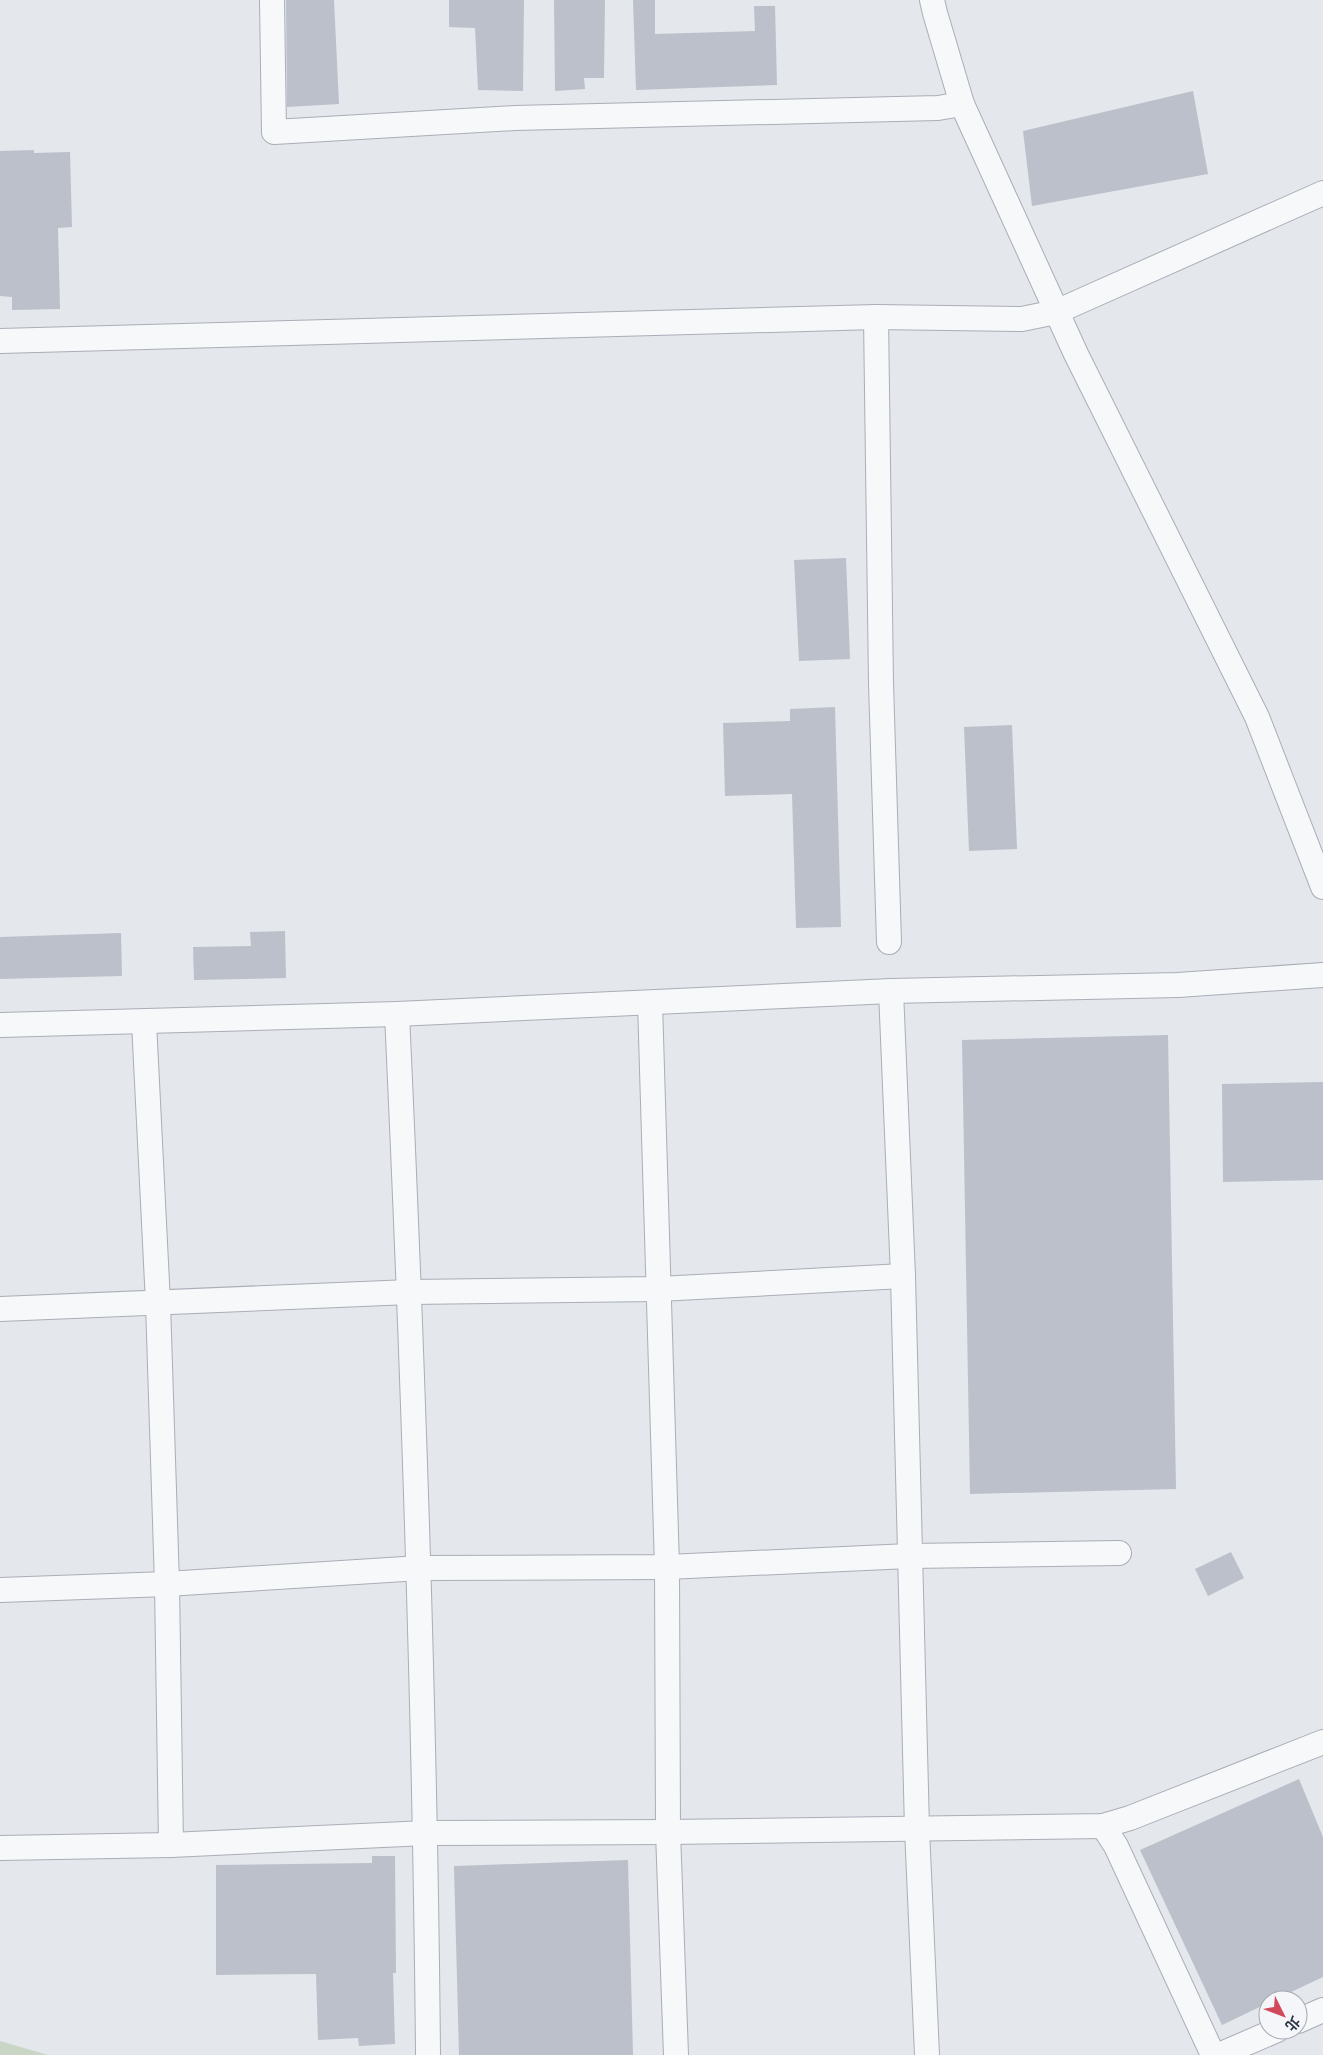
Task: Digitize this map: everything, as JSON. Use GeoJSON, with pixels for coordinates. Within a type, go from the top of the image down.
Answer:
{"type":"FeatureCollection","features":[{"type":"Feature","properties":{"kind":"lane"},"geometry":{"type":"LineString","coordinates":[[272,0],[274,132],[515,118],[938,108],[962,104]]}},
{"type":"Feature","properties":{"kind":"lane"},"geometry":{"type":"LineString","coordinates":[[932,0],[962,104],[1056,312],[1257,717],[1323,887]]}},
{"type":"Feature","properties":{"kind":"lane"},"geometry":{"type":"LineString","coordinates":[[0,341],[876,317],[1022,319],[1056,312],[1323,194]]}},
{"type":"Feature","properties":{"kind":"lane"},"geometry":{"type":"LineString","coordinates":[[876,317],[881,683],[889,942]]}},
{"type":"Feature","properties":{"kind":"lane"},"geometry":{"type":"LineString","coordinates":[[0,1025],[398,1014],[891,991],[1178,985],[1323,975]]}},
{"type":"Feature","properties":{"kind":"lane"},"geometry":{"type":"LineString","coordinates":[[891,991],[903,1276],[917,1829],[927,2055]]}},
{"type":"Feature","properties":{"kind":"lane"},"geometry":{"type":"LineString","coordinates":[[650,1003],[667,1566],[668,1832],[676,2055]]}},
{"type":"Feature","properties":{"kind":"lane"},"geometry":{"type":"LineString","coordinates":[[398,1014],[420,1568],[426,1833],[428,2055]]}},
{"type":"Feature","properties":{"kind":"lane"},"geometry":{"type":"LineString","coordinates":[[144,1022],[158,1302],[167,1584],[171,1845]]}},
{"type":"Feature","properties":{"kind":"lane"},"geometry":{"type":"LineString","coordinates":[[0,1309],[410,1292],[659,1289],[903,1276]]}},
{"type":"Feature","properties":{"kind":"lane"},"geometry":{"type":"LineString","coordinates":[[0,1590],[167,1584],[420,1568],[667,1566],[909,1556],[1119,1553]]}},
{"type":"Feature","properties":{"kind":"lane"},"geometry":{"type":"LineString","coordinates":[[0,1848],[171,1845],[426,1833],[668,1832],[1103,1826],[1130,1818],[1323,1742]]}},
{"type":"Feature","properties":{"kind":"lane"},"geometry":{"type":"LineString","coordinates":[[1103,1826],[1116,1846],[1214,2055]]}},
{"type":"Feature","properties":{"kind":"lane"},"geometry":{"type":"LineString","coordinates":[[1308,2017],[1323,2010]]}},
{"type":"Feature","properties":{"kind":"lane"},"geometry":{"type":"LineString","coordinates":[[1219,2055],[1258,2038]]}},
{"type":"Feature","properties":{"kind":"green space"},"geometry":{"type":"Polygon","coordinates":[[[0,2041],[48,2055],[0,2055],[0,2041]]]}},
{"type":"Feature","properties":{"kind":"building"},"geometry":{"type":"Polygon","coordinates":[[[286,0],[334,0],[339,104],[287,107],[286,0]]]}},
{"type":"Feature","properties":{"kind":"building"},"geometry":{"type":"Polygon","coordinates":[[[449,0],[524,0],[523,91],[478,90],[475,28],[449,27],[449,0]]]}},
{"type":"Feature","properties":{"kind":"building"},"geometry":{"type":"Polygon","coordinates":[[[554,0],[605,0],[604,78],[584,78],[585,89],[555,91],[554,0]]]}},
{"type":"Feature","properties":{"kind":"building"},"geometry":{"type":"Polygon","coordinates":[[[633,0],[655,0],[655,34],[755,31],[754,6],[775,6],[777,85],[636,90],[633,0]]]}},
{"type":"Feature","properties":{"kind":"building"},"geometry":{"type":"Polygon","coordinates":[[[1193,91],[1208,174],[1032,206],[1023,131],[1193,91]]]}},
{"type":"Feature","properties":{"kind":"building"},"geometry":{"type":"Polygon","coordinates":[[[34,150],[34,153],[70,152],[72,227],[58,228],[60,309],[12,310],[12,297],[0,296],[0,151],[34,150]]]}},
{"type":"Feature","properties":{"kind":"building"},"geometry":{"type":"Polygon","coordinates":[[[846,558],[850,659],[799,661],[794,560],[846,558]]]}},
{"type":"Feature","properties":{"kind":"building"},"geometry":{"type":"Polygon","coordinates":[[[835,707],[841,927],[796,928],[792,794],[725,796],[723,723],[790,721],[790,709],[835,707]]]}},
{"type":"Feature","properties":{"kind":"building"},"geometry":{"type":"Polygon","coordinates":[[[1012,725],[1017,849],[969,851],[964,727],[1012,725]]]}},
{"type":"Feature","properties":{"kind":"building"},"geometry":{"type":"Polygon","coordinates":[[[285,931],[286,978],[194,980],[193,947],[251,946],[250,932],[285,931]]]}},
{"type":"Feature","properties":{"kind":"building"},"geometry":{"type":"Polygon","coordinates":[[[121,933],[122,976],[0,979],[0,937],[121,933]]]}},
{"type":"Feature","properties":{"kind":"building"},"geometry":{"type":"Polygon","coordinates":[[[1168,1035],[1176,1489],[970,1494],[962,1040],[1168,1035]]]}},
{"type":"Feature","properties":{"kind":"building"},"geometry":{"type":"Polygon","coordinates":[[[1323,1082],[1323,1180],[1223,1182],[1222,1084],[1323,1082]]]}},
{"type":"Feature","properties":{"kind":"building"},"geometry":{"type":"Polygon","coordinates":[[[1231,1552],[1244,1578],[1208,1596],[1195,1569],[1231,1552]]]}},
{"type":"Feature","properties":{"kind":"building"},"geometry":{"type":"Polygon","coordinates":[[[1299,1779],[1323,1837],[1323,1977],[1295,1990],[1258,1990],[1258,2008],[1222,2025],[1140,1850],[1299,1779]]]}},
{"type":"Feature","properties":{"kind":"building"},"geometry":{"type":"Polygon","coordinates":[[[372,1856],[395,1856],[396,1973],[393,1973],[395,2044],[359,2046],[358,2038],[318,2040],[316,1974],[216,1975],[216,1865],[372,1863],[372,1856]]]}},
{"type":"Feature","properties":{"kind":"building"},"geometry":{"type":"Polygon","coordinates":[[[628,1860],[633,2055],[459,2055],[454,1866],[628,1860]]]}}]}
